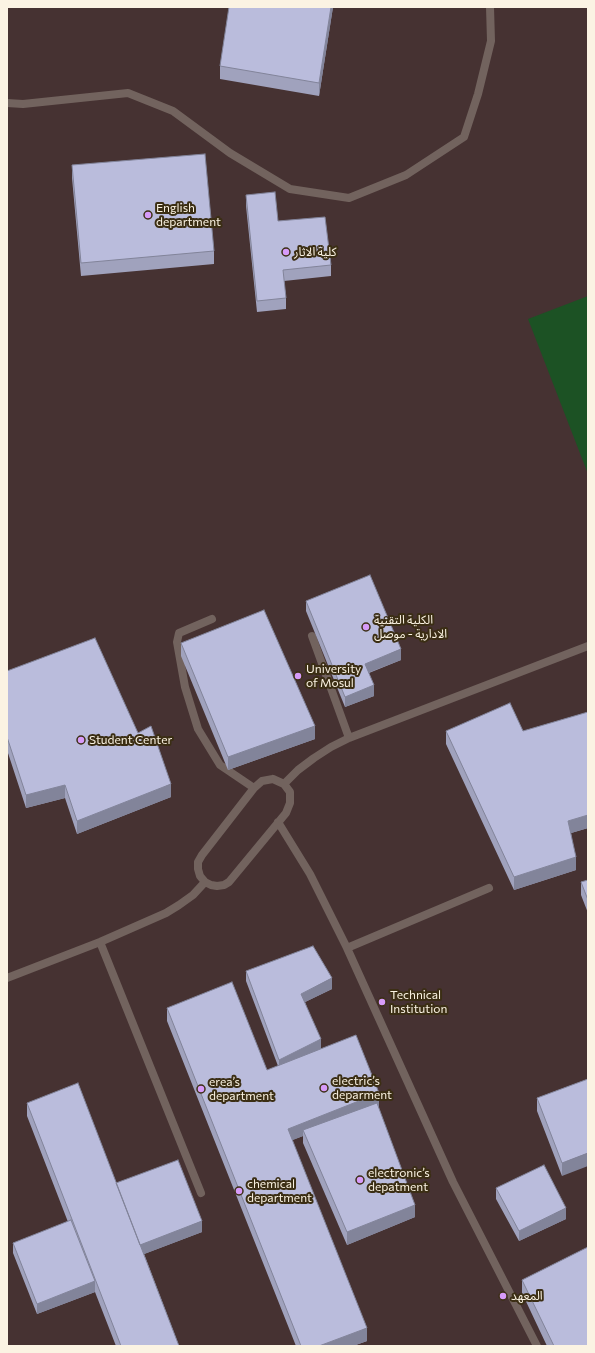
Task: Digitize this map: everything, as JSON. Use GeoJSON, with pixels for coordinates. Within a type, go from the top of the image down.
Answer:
{"type":"FeatureCollection","features":[{"type":"Feature","properties":{"kind":"lane"},"geometry":{"type":"LineString","coordinates":[[7,103],[23,104],[128,93],[173,111],[230,154],[290,189],[349,198],[406,175],[464,137],[478,94],[491,41],[490,7]]}},
{"type":"Feature","properties":{"kind":"lane"},"geometry":{"type":"LineString","coordinates":[[212,619],[179,633],[177,642],[185,688],[198,729],[220,765],[254,788]]}},
{"type":"Feature","properties":{"kind":"lane"},"geometry":{"type":"LineString","coordinates":[[312,636],[350,738]]}},
{"type":"Feature","properties":{"kind":"lane"},"geometry":{"type":"LineString","coordinates":[[284,784],[298,770],[314,758],[331,747],[350,738],[588,646]]}},
{"type":"Feature","properties":{"kind":"lane"},"geometry":{"type":"LineString","coordinates":[[273,779],[284,784],[290,792],[290,803],[286,813],[229,882],[224,885],[217,886],[205,882],[200,876],[198,862],[254,788],[262,781],[273,779]]}},
{"type":"Feature","properties":{"kind":"lane"},"geometry":{"type":"LineString","coordinates":[[278,822],[310,874],[347,948],[453,1182],[537,1346]]}},
{"type":"Feature","properties":{"kind":"lane"},"geometry":{"type":"LineString","coordinates":[[7,978],[100,942],[166,913],[188,898],[205,882]]}},
{"type":"Feature","properties":{"kind":"lane"},"geometry":{"type":"LineString","coordinates":[[347,948],[489,888]]}},
{"type":"Feature","properties":{"kind":"lane"},"geometry":{"type":"LineString","coordinates":[[100,942],[201,1193]]}},
{"type":"Feature","properties":{"kind":"shaded area","name":"University of Mosul"},"geometry":{"type":"Polygon","coordinates":[[[7,7],[588,7],[588,1346],[7,1346],[7,7]]]}},
{"type":"Feature","properties":{"kind":"green space"},"geometry":{"type":"Polygon","coordinates":[[[588,296],[588,474],[528,319],[588,296]]]}},
{"type":"Feature","properties":{"kind":"building"},"geometry":{"type":"Polygon","coordinates":[[[229,7],[331,7],[319,83],[220,66],[229,7]]]}},
{"type":"Feature","properties":{"kind":"building"},"geometry":{"type":"Polygon","coordinates":[[[205,154],[214,251],[81,263],[72,165],[205,154]]]}},
{"type":"Feature","properties":{"kind":"building"},"geometry":{"type":"Polygon","coordinates":[[[275,192],[278,221],[325,217],[331,265],[283,270],[286,298],[257,301],[246,195],[275,192]]]}},
{"type":"Feature","properties":{"kind":"building"},"geometry":{"type":"Polygon","coordinates":[[[370,575],[401,649],[365,664],[374,685],[345,697],[306,601],[370,575]]]}},
{"type":"Feature","properties":{"kind":"building"},"geometry":{"type":"Polygon","coordinates":[[[264,610],[315,726],[228,757],[181,643],[264,610]]]}},
{"type":"Feature","properties":{"kind":"building"},"geometry":{"type":"Polygon","coordinates":[[[95,638],[138,733],[151,726],[171,784],[77,821],[65,785],[26,795],[7,737],[7,671],[95,638]]]}},
{"type":"Feature","properties":{"kind":"building"},"geometry":{"type":"Polygon","coordinates":[[[510,703],[523,731],[588,712],[588,815],[568,821],[576,857],[514,877],[446,731],[510,703]]]}},
{"type":"Feature","properties":{"kind":"building"},"geometry":{"type":"Polygon","coordinates":[[[588,880],[588,900],[581,882],[588,880]]]}},
{"type":"Feature","properties":{"kind":"building"},"geometry":{"type":"Polygon","coordinates":[[[313,946],[332,978],[301,994],[321,1039],[279,1060],[246,971],[313,946]]]}},
{"type":"Feature","properties":{"kind":"building"},"geometry":{"type":"Polygon","coordinates":[[[232,982],[267,1070],[356,1035],[379,1093],[288,1129],[367,1328],[319,1346],[301,1346],[167,1008],[232,982]]]}},
{"type":"Feature","properties":{"kind":"building"},"geometry":{"type":"Polygon","coordinates":[[[588,1079],[588,1153],[562,1163],[537,1098],[588,1079]]]}},
{"type":"Feature","properties":{"kind":"building"},"geometry":{"type":"Polygon","coordinates":[[[78,1083],[179,1346],[121,1346],[27,1103],[78,1083]]]}},
{"type":"Feature","properties":{"kind":"building"},"geometry":{"type":"Polygon","coordinates":[[[377,1103],[415,1205],[347,1232],[303,1130],[377,1103]]]}},
{"type":"Feature","properties":{"kind":"building"},"geometry":{"type":"Polygon","coordinates":[[[178,1160],[202,1221],[140,1245],[116,1183],[178,1160]]]}},
{"type":"Feature","properties":{"kind":"building"},"geometry":{"type":"Polygon","coordinates":[[[544,1165],[566,1208],[519,1231],[496,1188],[544,1165]]]}},
{"type":"Feature","properties":{"kind":"building"},"geometry":{"type":"Polygon","coordinates":[[[71,1220],[95,1281],[37,1304],[13,1243],[71,1220]]]}},
{"type":"Feature","properties":{"kind":"building"},"geometry":{"type":"Polygon","coordinates":[[[588,1247],[588,1346],[554,1346],[522,1280],[588,1247]]]}},
{"type":"Feature","properties":{"kind":"place","name":"English department"},"geometry":{"type":"Point","coordinates":[148,215]}},
{"type":"Feature","properties":{"kind":"place","name":"كلية الاثار"},"geometry":{"type":"Point","coordinates":[286,252]}},
{"type":"Feature","properties":{"kind":"place","name":"الكلية التقنية الادارية - موصل"},"geometry":{"type":"Point","coordinates":[366,627]}},
{"type":"Feature","properties":{"kind":"place","name":"University of Mosul"},"geometry":{"type":"Point","coordinates":[298,676]}},
{"type":"Feature","properties":{"kind":"place","name":"Student Center"},"geometry":{"type":"Point","coordinates":[81,740]}},
{"type":"Feature","properties":{"kind":"place","name":"Technical Institution"},"geometry":{"type":"Point","coordinates":[382,1002]}},
{"type":"Feature","properties":{"kind":"place","name":"electric’s deparment"},"geometry":{"type":"Point","coordinates":[324,1088]}},
{"type":"Feature","properties":{"kind":"place","name":"erea’s department"},"geometry":{"type":"Point","coordinates":[201,1089]}},
{"type":"Feature","properties":{"kind":"place","name":"electronic’s depatment"},"geometry":{"type":"Point","coordinates":[360,1180]}},
{"type":"Feature","properties":{"kind":"place","name":"chemical department"},"geometry":{"type":"Point","coordinates":[239,1191]}},
{"type":"Feature","properties":{"kind":"place","name":"المعهد"},"geometry":{"type":"Point","coordinates":[503,1296]}}]}
